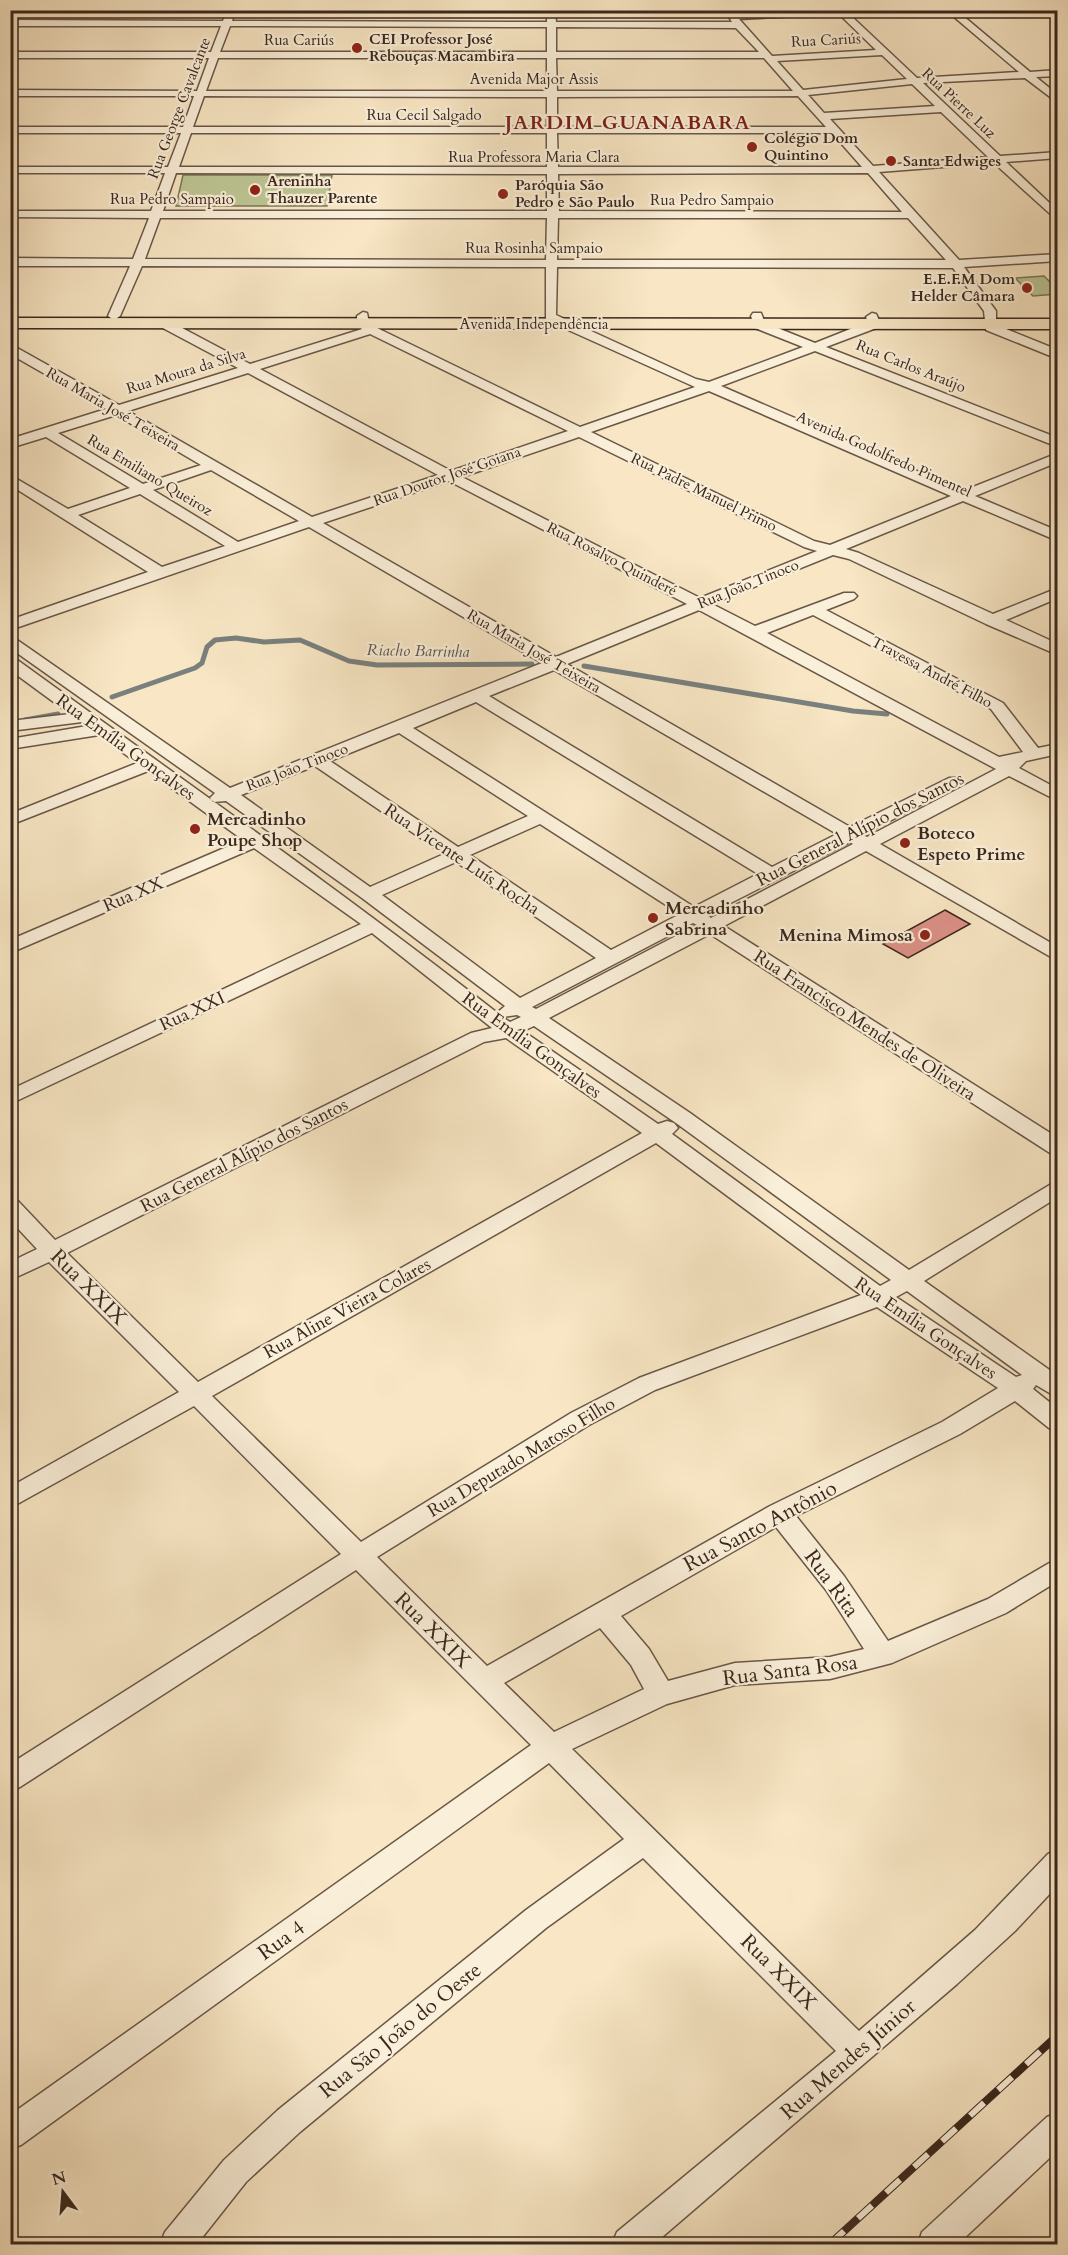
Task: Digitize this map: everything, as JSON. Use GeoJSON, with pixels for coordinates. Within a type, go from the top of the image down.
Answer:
{"type":"FeatureCollection","features":[{"type":"Feature","properties":{"kind":"main road","name":"Avenida Independência"},"geometry":{"type":"LineString","coordinates":[[10,316],[114,316],[366,324],[550,317],[758,321]]}},
{"type":"Feature","properties":{"kind":"main road","name":"Avenida Independência"},"geometry":{"type":"LineString","coordinates":[[10,323],[565,324],[990,320],[1058,317]]}},
{"type":"Feature","properties":{"kind":"main road","name":"Avenida Independência"},"geometry":{"type":"LineString","coordinates":[[990,320],[1058,324]]}},
{"type":"Feature","properties":{"kind":"street","name":"Rua George Cavalcante"},"geometry":{"type":"LineString","coordinates":[[114,316],[138,262],[232,10]]}},
{"type":"Feature","properties":{"kind":"street"},"geometry":{"type":"LineString","coordinates":[[550,317],[553,214],[551,10]]}},
{"type":"Feature","properties":{"kind":"street"},"geometry":{"type":"LineString","coordinates":[[10,23],[550,24],[732,18],[856,10]]}},
{"type":"Feature","properties":{"kind":"street"},"geometry":{"type":"LineString","coordinates":[[950,10],[1058,100]]}},
{"type":"Feature","properties":{"kind":"street","name":"Rua Pierre Luz"},"geometry":{"type":"LineString","coordinates":[[840,11],[1058,218]]}},
{"type":"Feature","properties":{"kind":"street"},"geometry":{"type":"LineString","coordinates":[[732,18],[837,130],[870,170],[956,264],[984,299],[993,329],[1058,355]]}},
{"type":"Feature","properties":{"kind":"street","name":"Rua Cariús"},"geometry":{"type":"LineString","coordinates":[[10,55],[770,57],[883,52]]}},
{"type":"Feature","properties":{"kind":"street","name":"Avenida Major Assis"},"geometry":{"type":"LineString","coordinates":[[10,93],[34,91],[798,91],[912,79],[1058,71]]}},
{"type":"Feature","properties":{"kind":"street","name":"Avenida Major Assis"},"geometry":{"type":"LineString","coordinates":[[10,88],[34,91]]}},
{"type":"Feature","properties":{"kind":"street"},"geometry":{"type":"LineString","coordinates":[[823,116],[943,108]]}},
{"type":"Feature","properties":{"kind":"street","name":"Rua Cecil Salgado"},"geometry":{"type":"LineString","coordinates":[[10,130],[837,130]]}},
{"type":"Feature","properties":{"kind":"street","name":"Rua Professora Maria Clara"},"geometry":{"type":"LineString","coordinates":[[10,170],[553,172],[870,170],[1058,155]]}},
{"type":"Feature","properties":{"kind":"street","name":"Rua Pedro Sampaio"},"geometry":{"type":"LineString","coordinates":[[10,214],[910,215]]}},
{"type":"Feature","properties":{"kind":"street","name":"Rua Rosinha Sampaio"},"geometry":{"type":"LineString","coordinates":[[10,262],[956,264],[1058,257]]}},
{"type":"Feature","properties":{"kind":"street","name":"Avenida Godolfredo Pimentel"},"geometry":{"type":"LineString","coordinates":[[550,317],[1058,548]]}},
{"type":"Feature","properties":{"kind":"street","name":"Rua Doutor José Goiana"},"geometry":{"type":"LineString","coordinates":[[10,625],[235,546],[450,476],[700,386],[817,347],[874,320]]}},
{"type":"Feature","properties":{"kind":"street","name":"Rua Carlos Araújo"},"geometry":{"type":"LineString","coordinates":[[758,321],[817,347],[1058,442]]}},
{"type":"Feature","properties":{"kind":"street","name":"Rua Rosalvo Quinderé"},"geometry":{"type":"LineString","coordinates":[[165,324],[450,476],[1014,762],[1058,796]]}},
{"type":"Feature","properties":{"kind":"street","name":"Rua Moura da Silva"},"geometry":{"type":"LineString","coordinates":[[10,444],[248,369],[366,324]]}},
{"type":"Feature","properties":{"kind":"street","name":"Rua Padre Manuel Primo"},"geometry":{"type":"LineString","coordinates":[[366,324],[809,544],[854,556],[1058,650]]}},
{"type":"Feature","properties":{"kind":"street","name":"Rua Maria José Teixeira"},"geometry":{"type":"LineString","coordinates":[[10,348],[1058,955]]}},
{"type":"Feature","properties":{"kind":"street","name":"Rua Emiliano Queiroz"},"geometry":{"type":"LineString","coordinates":[[47,432],[235,546]]}},
{"type":"Feature","properties":{"kind":"street","name":"Rua João Tinoco"},"geometry":{"type":"LineString","coordinates":[[204,804],[399,727],[1058,457]]}},
{"type":"Feature","properties":{"kind":"street"},"geometry":{"type":"LineString","coordinates":[[66,514],[211,466]]}},
{"type":"Feature","properties":{"kind":"street"},"geometry":{"type":"LineString","coordinates":[[10,478],[159,572]]}},
{"type":"Feature","properties":{"kind":"street","name":"Avenida Godolfredo Pimentel"},"geometry":{"type":"LineString","coordinates":[[954,499],[1058,537]]}},
{"type":"Feature","properties":{"kind":"street"},"geometry":{"type":"LineString","coordinates":[[991,621],[1058,592]]}},
{"type":"Feature","properties":{"kind":"street"},"geometry":{"type":"LineString","coordinates":[[754,632],[849,596]]}},
{"type":"Feature","properties":{"kind":"street","name":"Travessa André Filho"},"geometry":{"type":"LineString","coordinates":[[813,609],[997,706],[1014,762]]}},
{"type":"Feature","properties":{"kind":"street","name":"Rua Emília Gonçalves"},"geometry":{"type":"LineString","coordinates":[[10,640],[350,880],[526,1012],[683,1119],[1048,1381]]}},
{"type":"Feature","properties":{"kind":"street","name":"Rua Emília Gonçalves"},"geometry":{"type":"LineString","coordinates":[[10,662],[374,925],[501,1025],[657,1134],[879,1297],[1016,1389],[1058,1422]]}},
{"type":"Feature","properties":{"kind":"street"},"geometry":{"type":"LineString","coordinates":[[10,684],[31,677]]}},
{"type":"Feature","properties":{"kind":"street"},"geometry":{"type":"LineString","coordinates":[[476,695],[771,874]]}},
{"type":"Feature","properties":{"kind":"street"},"geometry":{"type":"LineString","coordinates":[[10,726],[85,717]]}},
{"type":"Feature","properties":{"kind":"street","name":"Rua Francisco Mendes de Oliveira"},"geometry":{"type":"LineString","coordinates":[[399,727],[1058,1148]]}},
{"type":"Feature","properties":{"kind":"street"},"geometry":{"type":"LineString","coordinates":[[10,744],[103,729]]}},
{"type":"Feature","properties":{"kind":"street","name":"Rua General Alípio dos Santos"},"geometry":{"type":"LineString","coordinates":[[10,1272],[526,1012],[709,926],[857,840],[1014,762],[1058,749]]}},
{"type":"Feature","properties":{"kind":"street","name":"Rua Vicente Luís Rocha"},"geometry":{"type":"LineString","coordinates":[[315,759],[609,958]]}},
{"type":"Feature","properties":{"kind":"street"},"geometry":{"type":"LineString","coordinates":[[10,820],[150,764]]}},
{"type":"Feature","properties":{"kind":"street"},"geometry":{"type":"LineString","coordinates":[[369,894],[541,817]]}},
{"type":"Feature","properties":{"kind":"street","name":"Rua General Alípio dos Santos"},"geometry":{"type":"LineString","coordinates":[[526,1012],[609,958],[771,874],[857,840]]}},
{"type":"Feature","properties":{"kind":"street","name":"Rua XX"},"geometry":{"type":"LineString","coordinates":[[10,947],[255,841]]}},
{"type":"Feature","properties":{"kind":"street"},"geometry":{"type":"LineString","coordinates":[[326,890],[350,880]]}},
{"type":"Feature","properties":{"kind":"street","name":"Rua XXI"},"geometry":{"type":"LineString","coordinates":[[10,1098],[374,925]]}},
{"type":"Feature","properties":{"kind":"street","name":"Rua Aline Vieira Colares"},"geometry":{"type":"LineString","coordinates":[[10,1499],[683,1119]]}},
{"type":"Feature","properties":{"kind":"street"},"geometry":{"type":"LineString","coordinates":[[749,1201],[776,1185]]}},
{"type":"Feature","properties":{"kind":"street","name":"Rua Deputado Matoso Filho"},"geometry":{"type":"LineString","coordinates":[[10,1779],[358,1556],[580,1419],[647,1384],[879,1297],[910,1281],[1058,1186]]}},
{"type":"Feature","properties":{"kind":"street","name":"Rua XXIX"},"geometry":{"type":"LineString","coordinates":[[10,1206],[52,1251],[858,2052]]}},
{"type":"Feature","properties":{"kind":"street","name":"Rua Santo Antônio"},"geometry":{"type":"LineString","coordinates":[[484,1681],[779,1513],[951,1428],[1016,1389],[1048,1381]]}},
{"type":"Feature","properties":{"kind":"street","name":"Rua Rita"},"geometry":{"type":"LineString","coordinates":[[779,1513],[835,1583],[883,1655]]}},
{"type":"Feature","properties":{"kind":"street","name":"Rua Santa Rosa"},"geometry":{"type":"LineString","coordinates":[[551,1746],[661,1694],[735,1674],[830,1668],[883,1655],[997,1606],[1058,1568]]}},
{"type":"Feature","properties":{"kind":"street"},"geometry":{"type":"LineString","coordinates":[[602,1612],[640,1657],[661,1694]]}},
{"type":"Feature","properties":{"kind":"street","name":"Rua 4"},"geometry":{"type":"LineString","coordinates":[[10,2133],[551,1746]]}},
{"type":"Feature","properties":{"kind":"street","name":"Rua São João do Oeste"},"geometry":{"type":"LineString","coordinates":[[177,2244],[206,2211],[235,2171],[289,2121],[536,1919],[646,1839]]}},
{"type":"Feature","properties":{"kind":"street","name":"Rua Mendes Júnior"},"geometry":{"type":"LineString","coordinates":[[629,2244],[858,2052],[973,1950],[1039,1886],[1058,1863]]}},
{"type":"Feature","properties":{"kind":"street"},"geometry":{"type":"LineString","coordinates":[[934,2244],[1058,2128]]}},
{"type":"Feature","properties":{"kind":"green space","name":"Areninha Thauzer Parente"},"geometry":{"type":"Polygon","coordinates":[[[183,175],[332,175],[327,206],[176,206],[183,175]]]}},
{"type":"Feature","properties":{"kind":"green space"},"geometry":{"type":"Polygon","coordinates":[[[1044,276],[1057,289],[1057,294],[1033,296],[1015,278],[1044,276]]]}},
{"type":"Feature","properties":{"kind":"building","name":"Menina Mimosa"},"geometry":{"type":"Polygon","coordinates":[[[945,910],[970,924],[908,958],[883,944],[945,910]]]}},
{"type":"Feature","properties":{"kind":"waterway","name":"Riacho Barrinha"},"geometry":{"type":"LineString","coordinates":[[112,697],[195,668],[202,663],[207,647],[215,640],[236,638],[264,642],[300,640],[349,661],[377,665],[532,664]]}},
{"type":"Feature","properties":{"kind":"waterway","name":"Riacho Barrinha"},"geometry":{"type":"LineString","coordinates":[[584,666],[853,711],[887,714]]}},
{"type":"Feature","properties":{"kind":"waterway","name":"Riacho Barrinha"},"geometry":{"type":"LineString","coordinates":[[25,720],[58,714]]}},
{"type":"Feature","properties":{"kind":"railway"},"geometry":{"type":"LineString","coordinates":[[830,2244],[1058,2035]]}},
{"type":"Feature","properties":{"kind":"place","name":"CEI Professor José Rebouças Macambira"},"geometry":{"type":"Point","coordinates":[357,48]}},
{"type":"Feature","properties":{"kind":"place","name":"Colégio Dom Quintino"},"geometry":{"type":"Point","coordinates":[752,147]}},
{"type":"Feature","properties":{"kind":"place","name":"Santa Edwiges"},"geometry":{"type":"Point","coordinates":[891,161]}},
{"type":"Feature","properties":{"kind":"place","name":"Areninha Thauzer Parente"},"geometry":{"type":"Point","coordinates":[255,190]}},
{"type":"Feature","properties":{"kind":"place","name":"Paróquia São Pedro e São Paulo"},"geometry":{"type":"Point","coordinates":[503,194]}},
{"type":"Feature","properties":{"kind":"place","name":"E.E.F.M Dom Helder Câmara"},"geometry":{"type":"Point","coordinates":[1027,288]}},
{"type":"Feature","properties":{"kind":"place","name":"Mercadinho Poupe Shop"},"geometry":{"type":"Point","coordinates":[195,829]}},
{"type":"Feature","properties":{"kind":"place","name":"Boteco Espeto Prime"},"geometry":{"type":"Point","coordinates":[905,843]}},
{"type":"Feature","properties":{"kind":"place","name":"Mercadinho Sabrina"},"geometry":{"type":"Point","coordinates":[653,918]}},
{"type":"Feature","properties":{"kind":"place","name":"Menina Mimosa"},"geometry":{"type":"Point","coordinates":[925,935]}},
{"type":"Feature","properties":{"kind":"district","name":"JARDIM GUANABARA"},"geometry":{"type":"Point","coordinates":[628,122]}}]}
